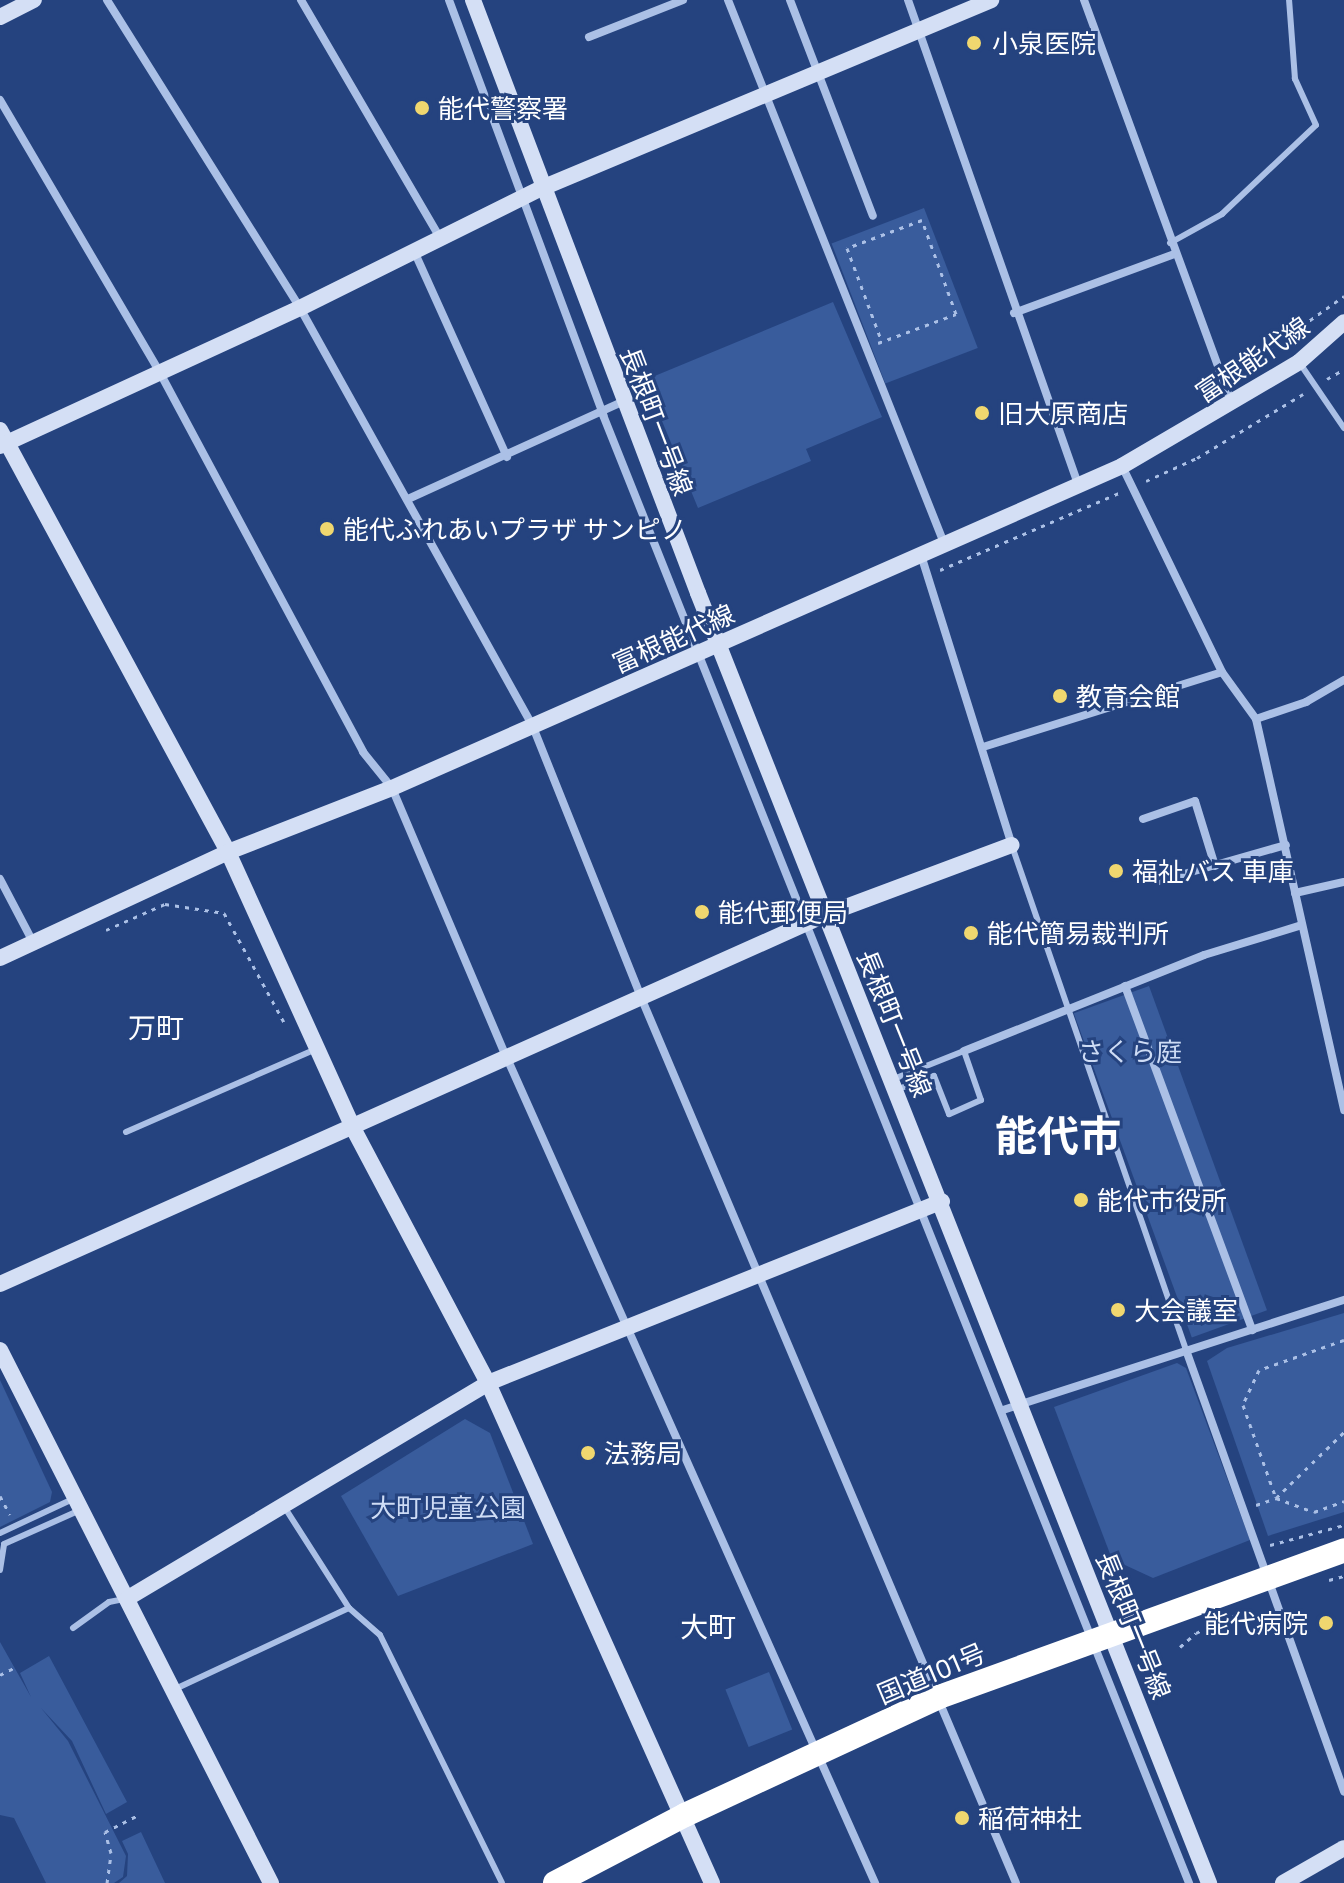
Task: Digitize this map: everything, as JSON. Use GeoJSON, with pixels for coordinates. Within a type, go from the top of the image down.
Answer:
{"type":"FeatureCollection","features":[{"type":"Feature","properties":{"kind":"highway","name":"国道101号"},"geometry":{"type":"LineString","coordinates":[[555,1883],[685,1815],[939,1697],[1103,1636],[1272,1586],[1344,1550]]}},
{"type":"Feature","properties":{"kind":"street"},"geometry":{"type":"LineString","coordinates":[[0,17],[34,0]]}},
{"type":"Feature","properties":{"kind":"street"},"geometry":{"type":"LineString","coordinates":[[107,0],[300,308],[533,727],[640,995],[1016,1883]]}},
{"type":"Feature","properties":{"kind":"street"},"geometry":{"type":"LineString","coordinates":[[301,0],[440,238]]}},
{"type":"Feature","properties":{"kind":"street"},"geometry":{"type":"LineString","coordinates":[[449,0],[603,415],[924,1209],[1011,1408],[1344,1300]]}},
{"type":"Feature","properties":{"kind":"street","name":"長根町一号線"},"geometry":{"type":"LineString","coordinates":[[473,0],[624,401],[942,1201],[1011,1408],[1103,1636],[1209,1883]]}},
{"type":"Feature","properties":{"kind":"street"},"geometry":{"type":"LineString","coordinates":[[589,37],[683,0]]}},
{"type":"Feature","properties":{"kind":"street"},"geometry":{"type":"LineString","coordinates":[[728,0],[944,543]]}},
{"type":"Feature","properties":{"kind":"street"},"geometry":{"type":"LineString","coordinates":[[790,0],[873,216]]}},
{"type":"Feature","properties":{"kind":"street"},"geometry":{"type":"LineString","coordinates":[[908,0],[1014,313],[1078,484]]}},
{"type":"Feature","properties":{"kind":"street"},"geometry":{"type":"LineString","coordinates":[[712,1883],[685,1815],[488,1383],[310,1052],[228,852],[2,440],[300,308],[542,188],[817,73],[918,27],[991,0]]}},
{"type":"Feature","properties":{"kind":"street"},"geometry":{"type":"LineString","coordinates":[[1084,0],[1174,254],[1232,404]]}},
{"type":"Feature","properties":{"kind":"street"},"geometry":{"type":"LineString","coordinates":[[0,100],[159,371],[356,740],[392,788],[506,1056],[875,1883]]}},
{"type":"Feature","properties":{"kind":"street"},"geometry":{"type":"LineString","coordinates":[[414,251],[507,457]]}},
{"type":"Feature","properties":{"kind":"street"},"geometry":{"type":"LineString","coordinates":[[1014,313],[1174,254]]}},
{"type":"Feature","properties":{"kind":"street","name":"富根能代線"},"geometry":{"type":"LineString","coordinates":[[0,958],[228,852],[392,788],[1122,466],[1299,362],[1344,322]]}},
{"type":"Feature","properties":{"kind":"street"},"geometry":{"type":"LineString","coordinates":[[408,499],[603,415],[624,401]]}},
{"type":"Feature","properties":{"kind":"street"},"geometry":{"type":"LineString","coordinates":[[1122,466],[1222,672],[1256,719],[1344,1110]]}},
{"type":"Feature","properties":{"kind":"street"},"geometry":{"type":"LineString","coordinates":[[0,1284],[324,1136],[353,1128],[640,995],[827,914],[1012,845],[921,555]]}},
{"type":"Feature","properties":{"kind":"street"},"geometry":{"type":"LineString","coordinates":[[983,747],[1222,672]]}},
{"type":"Feature","properties":{"kind":"street"},"geometry":{"type":"LineString","coordinates":[[1256,719],[1306,702],[1344,680]]}},
{"type":"Feature","properties":{"kind":"street"},"geometry":{"type":"LineString","coordinates":[[1143,819],[1195,801],[1215,866]]}},
{"type":"Feature","properties":{"kind":"street"},"geometry":{"type":"LineString","coordinates":[[1156,882],[1286,845]]}},
{"type":"Feature","properties":{"kind":"street"},"geometry":{"type":"LineString","coordinates":[[0,879],[33,943]]}},
{"type":"Feature","properties":{"kind":"street"},"geometry":{"type":"LineString","coordinates":[[1295,893],[1344,882]]}},
{"type":"Feature","properties":{"kind":"street"},"geometry":{"type":"LineString","coordinates":[[964,1051],[1125,986],[1302,925]]}},
{"type":"Feature","properties":{"kind":"street"},"geometry":{"type":"LineString","coordinates":[[1125,986],[1252,1330]]}},
{"type":"Feature","properties":{"kind":"street"},"geometry":{"type":"LineString","coordinates":[[128,1598],[488,1383],[942,1201]]}},
{"type":"Feature","properties":{"kind":"street"},"geometry":{"type":"LineString","coordinates":[[0,1350],[271,1883]]}},
{"type":"Feature","properties":{"kind":"street"},"geometry":{"type":"LineString","coordinates":[[1186,1350],[1344,1792]]}},
{"type":"Feature","properties":{"kind":"street"},"geometry":{"type":"LineString","coordinates":[[1103,1636],[1189,1883]]}},
{"type":"Feature","properties":{"kind":"street"},"geometry":{"type":"LineString","coordinates":[[1283,1883],[1344,1848]]}},
{"type":"Feature","properties":{"kind":"lane"},"geometry":{"type":"LineString","coordinates":[[1170,243],[1222,214],[1316,125],[1295,79],[1289,0]]}},
{"type":"Feature","properties":{"kind":"lane"},"geometry":{"type":"LineString","coordinates":[[1299,362],[1344,428]]}},
{"type":"Feature","properties":{"kind":"lane"},"geometry":{"type":"LineString","coordinates":[[1012,845],[1186,1350]]}},
{"type":"Feature","properties":{"kind":"lane"},"geometry":{"type":"LineString","coordinates":[[964,1051],[981,1100],[949,1114],[934,1076],[894,1085],[964,1051]]}},
{"type":"Feature","properties":{"kind":"lane"},"geometry":{"type":"LineString","coordinates":[[126,1132],[310,1052]]}},
{"type":"Feature","properties":{"kind":"lane"},"geometry":{"type":"LineString","coordinates":[[0,1533],[79,1504]]}},
{"type":"Feature","properties":{"kind":"lane"},"geometry":{"type":"LineString","coordinates":[[0,1570],[4,1544],[79,1504]]}},
{"type":"Feature","properties":{"kind":"lane"},"geometry":{"type":"LineString","coordinates":[[283,1505],[349,1608],[380,1635],[502,1883]]}},
{"type":"Feature","properties":{"kind":"lane"},"geometry":{"type":"LineString","coordinates":[[73,1628],[109,1602],[128,1598]]}},
{"type":"Feature","properties":{"kind":"lane"},"geometry":{"type":"LineString","coordinates":[[173,1690],[349,1608]]}},
{"type":"Feature","properties":{"kind":"path"},"geometry":{"type":"LineString","coordinates":[[922,220],[956,314],[882,342],[847,248],[922,220]]}},
{"type":"Feature","properties":{"kind":"path"},"geometry":{"type":"LineString","coordinates":[[1261,355],[1344,296]]}},
{"type":"Feature","properties":{"kind":"path"},"geometry":{"type":"LineString","coordinates":[[96,935],[165,904],[224,913],[310,1052]]}},
{"type":"Feature","properties":{"kind":"path"},"geometry":{"type":"LineString","coordinates":[[1276,1498],[1243,1405],[1259,1370],[1344,1340]]}},
{"type":"Feature","properties":{"kind":"path"},"geometry":{"type":"LineString","coordinates":[[1245,1509],[1276,1498],[1344,1432]]}},
{"type":"Feature","properties":{"kind":"path"},"geometry":{"type":"LineString","coordinates":[[0,1496],[15,1525]]}},
{"type":"Feature","properties":{"kind":"path"},"geometry":{"type":"LineString","coordinates":[[1276,1498],[1314,1512],[1344,1501]]}},
{"type":"Feature","properties":{"kind":"path"},"geometry":{"type":"LineString","coordinates":[[1259,1548],[1344,1525]]}},
{"type":"Feature","properties":{"kind":"path"},"geometry":{"type":"LineString","coordinates":[[1317,1584],[1344,1576]]}},
{"type":"Feature","properties":{"kind":"path"},"geometry":{"type":"LineString","coordinates":[[1180,1647],[1196,1633],[1272,1586]]}},
{"type":"Feature","properties":{"kind":"path"},"geometry":{"type":"LineString","coordinates":[[0,1675],[14,1668]]}},
{"type":"Feature","properties":{"kind":"path"},"geometry":{"type":"LineString","coordinates":[[107,1883],[111,1853],[105,1832],[137,1816]]}},
{"type":"Feature","properties":{"kind":"green space"},"geometry":{"type":"Polygon","coordinates":[[[924,208],[978,348],[885,384],[832,243],[924,208]]]}},
{"type":"Feature","properties":{"kind":"green space"},"geometry":{"type":"Polygon","coordinates":[[[833,302],[882,417],[806,449],[811,461],[698,508],[645,380],[833,302]]]}},
{"type":"Feature","properties":{"kind":"green space","name":"さくら庭"},"geometry":{"type":"Polygon","coordinates":[[[1149,986],[1267,1310],[1192,1338],[1074,1013],[1149,986]]]}},
{"type":"Feature","properties":{"kind":"green space"},"geometry":{"type":"Polygon","coordinates":[[[1344,1313],[1344,1512],[1268,1536],[1207,1361],[1227,1348],[1344,1313]]]}},
{"type":"Feature","properties":{"kind":"green space"},"geometry":{"type":"Polygon","coordinates":[[[1177,1363],[1186,1368],[1250,1540],[1153,1578],[1112,1559],[1054,1407],[1177,1363]]]}},
{"type":"Feature","properties":{"kind":"green space"},"geometry":{"type":"Polygon","coordinates":[[[0,1380],[52,1492],[50,1502],[0,1527],[0,1380]]]}},
{"type":"Feature","properties":{"kind":"green space","name":"大町児童公園"},"geometry":{"type":"Polygon","coordinates":[[[465,1419],[490,1433],[533,1544],[398,1596],[341,1496],[465,1419]]]}},
{"type":"Feature","properties":{"kind":"green space"},"geometry":{"type":"Polygon","coordinates":[[[0,1642],[31,1697],[20,1673],[49,1656],[127,1802],[106,1814],[72,1741],[41,1708],[68,1741],[126,1856],[123,1877],[114,1883],[46,1883],[14,1818],[0,1815],[0,1642]]]}},
{"type":"Feature","properties":{"kind":"green space"},"geometry":{"type":"Polygon","coordinates":[[[769,1672],[792,1729],[749,1747],[725,1690],[769,1672]]]}},
{"type":"Feature","properties":{"kind":"green space"},"geometry":{"type":"Polygon","coordinates":[[[141,1832],[165,1883],[119,1883],[127,1876],[128,1854],[122,1841],[141,1832]]]}},
{"type":"Feature","properties":{"kind":"place","name":"小泉医院"},"geometry":{"type":"Point","coordinates":[974,43]}},
{"type":"Feature","properties":{"kind":"place","name":"能代警察署"},"geometry":{"type":"Point","coordinates":[422,108]}},
{"type":"Feature","properties":{"kind":"place","name":"旧大原商店"},"geometry":{"type":"Point","coordinates":[982,413]}},
{"type":"Feature","properties":{"kind":"place","name":"能代ふれあいプラザ サンピノ"},"geometry":{"type":"Point","coordinates":[327,529]}},
{"type":"Feature","properties":{"kind":"place","name":"教育会館"},"geometry":{"type":"Point","coordinates":[1060,696]}},
{"type":"Feature","properties":{"kind":"place","name":"福祉バス 車庫"},"geometry":{"type":"Point","coordinates":[1116,871]}},
{"type":"Feature","properties":{"kind":"place","name":"能代郵便局"},"geometry":{"type":"Point","coordinates":[702,912]}},
{"type":"Feature","properties":{"kind":"place","name":"能代簡易裁判所"},"geometry":{"type":"Point","coordinates":[971,933]}},
{"type":"Feature","properties":{"kind":"place","name":"能代市役所"},"geometry":{"type":"Point","coordinates":[1081,1200]}},
{"type":"Feature","properties":{"kind":"place","name":"大会議室"},"geometry":{"type":"Point","coordinates":[1118,1310]}},
{"type":"Feature","properties":{"kind":"place","name":"法務局"},"geometry":{"type":"Point","coordinates":[588,1453]}},
{"type":"Feature","properties":{"kind":"place","name":"能代病院"},"geometry":{"type":"Point","coordinates":[1326,1623]}},
{"type":"Feature","properties":{"kind":"place","name":"稲荷神社"},"geometry":{"type":"Point","coordinates":[962,1818]}},
{"type":"Feature","properties":{"kind":"district","name":"万町"},"geometry":{"type":"Point","coordinates":[156,1027]}},
{"type":"Feature","properties":{"kind":"district","name":"能代市"},"geometry":{"type":"Point","coordinates":[1058,1134]}},
{"type":"Feature","properties":{"kind":"district","name":"大町"},"geometry":{"type":"Point","coordinates":[708,1626]}}]}
